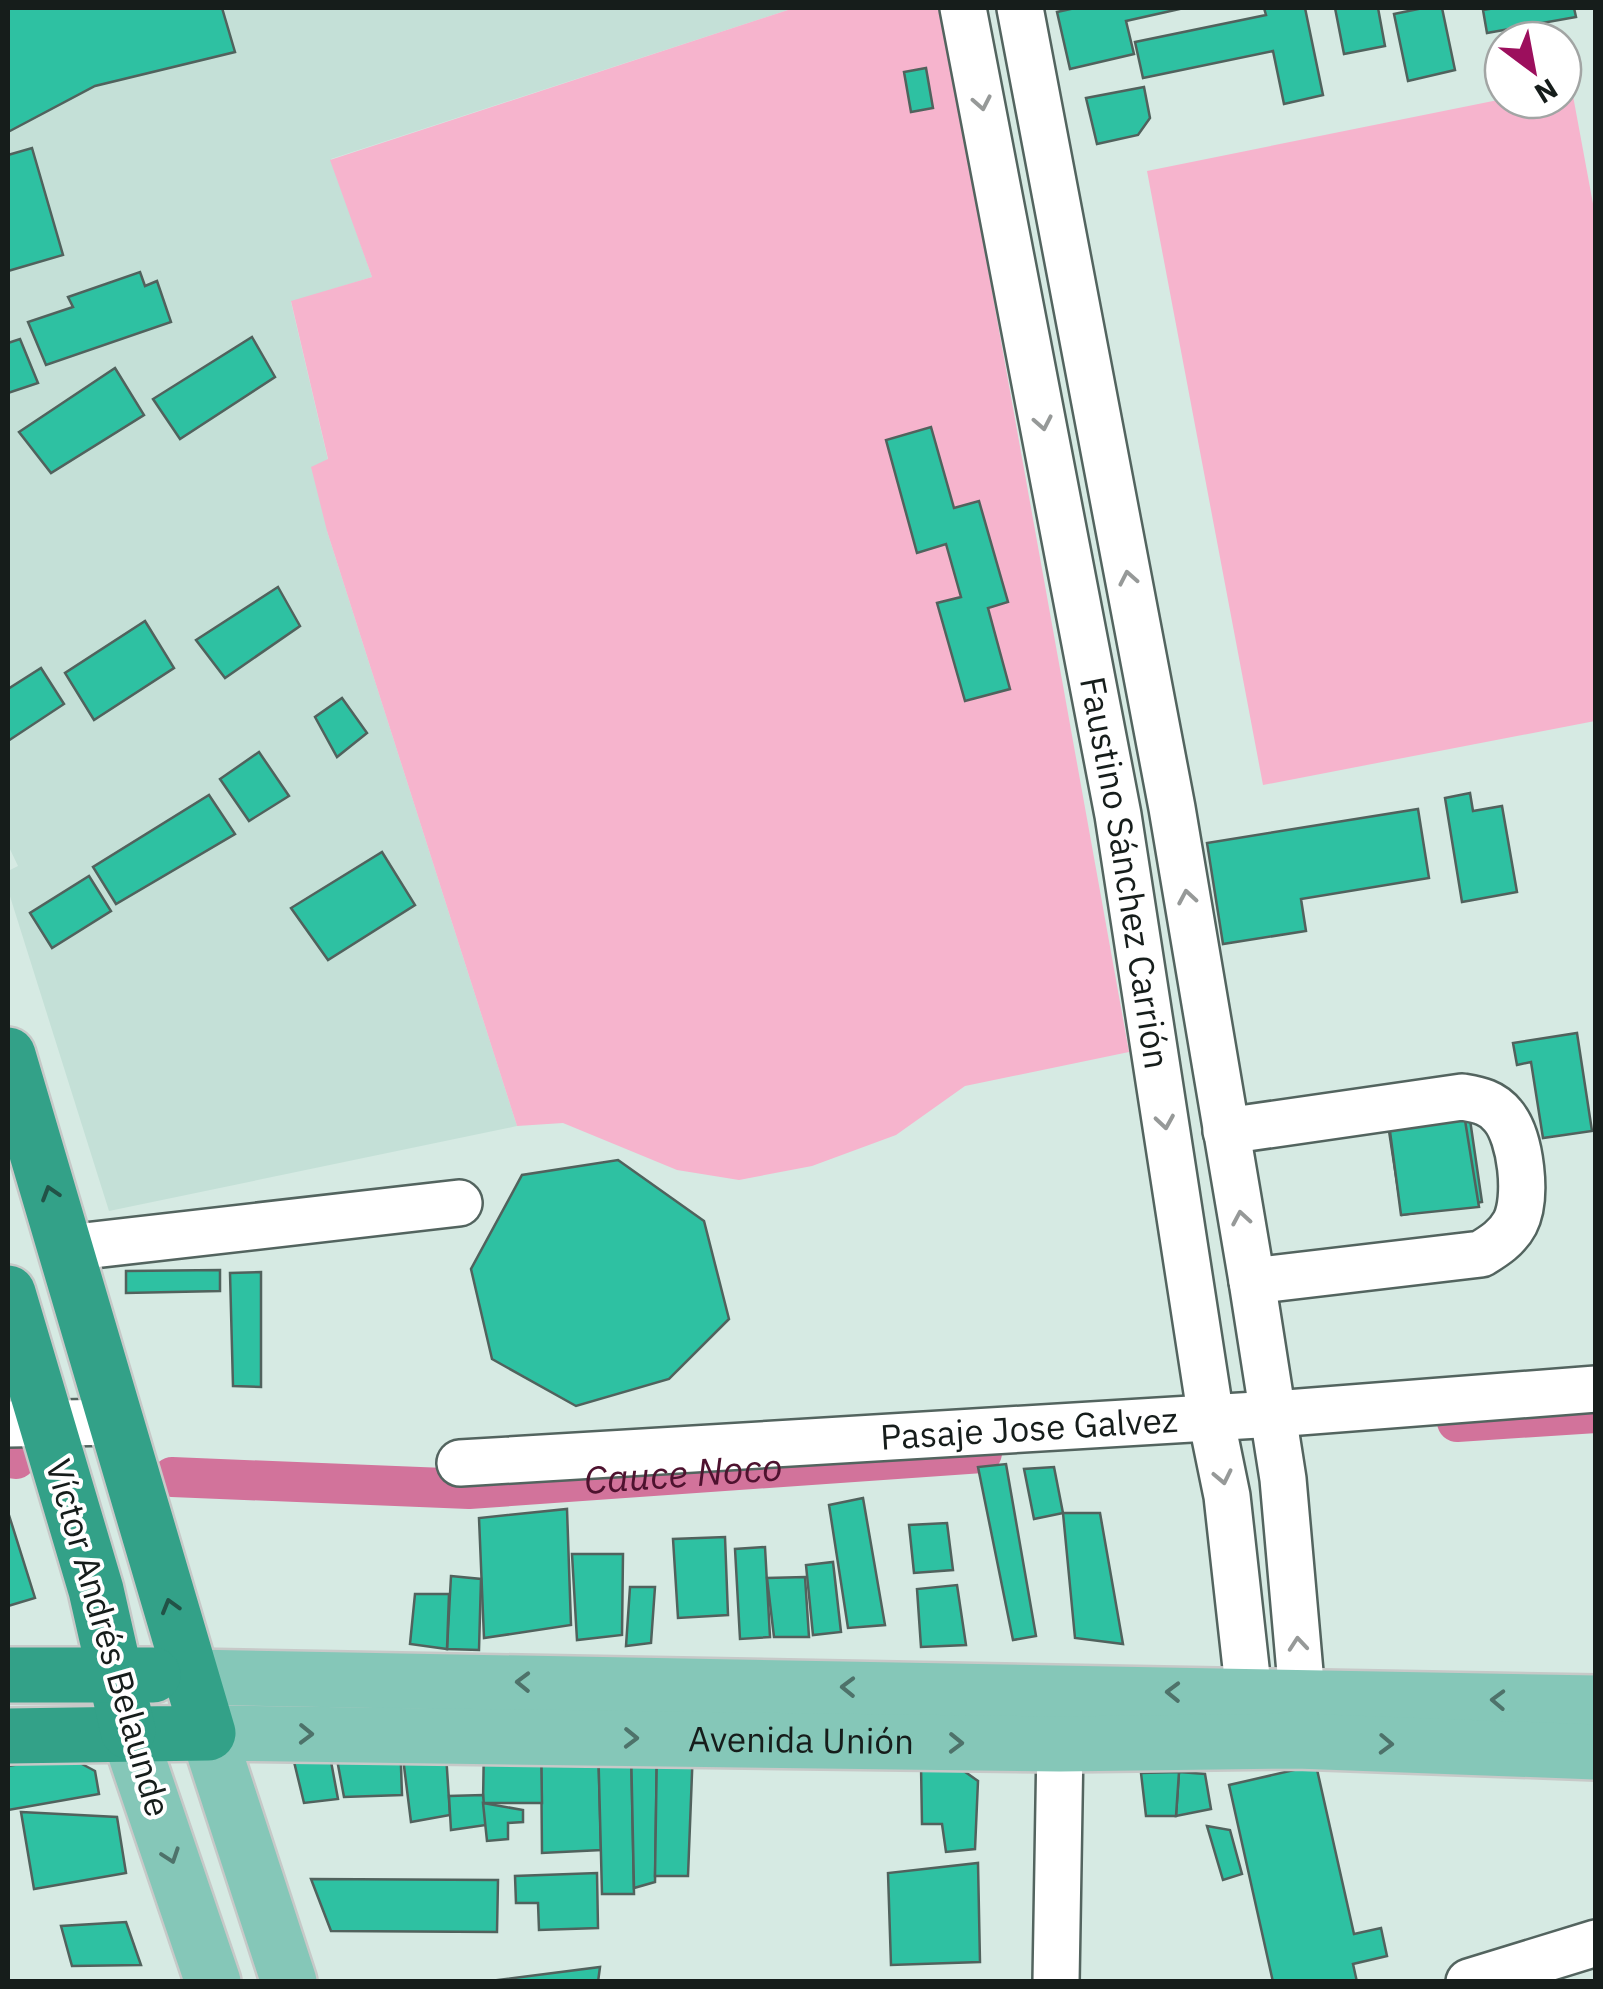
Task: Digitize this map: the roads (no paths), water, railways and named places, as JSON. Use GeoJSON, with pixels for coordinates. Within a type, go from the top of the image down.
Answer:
{"type":"FeatureCollection","features":[{"type":"Feature","properties":{"kind":"highway"},"geometry":{"type":"LineString","coordinates":[[8,1055],[208,1732]]}},
{"type":"Feature","properties":{"kind":"highway","name":"Víctor Andrés Belaunde"},"geometry":{"type":"LineString","coordinates":[[8,1293],[27,1424],[116,1672],[128,1731]]}},
{"type":"Feature","properties":{"kind":"highway","name":"Avenida Unión"},"geometry":{"type":"LineString","coordinates":[[8,1675],[116,1672],[191,1677]]}},
{"type":"Feature","properties":{"kind":"highway","name":"Avenida Unión"},"geometry":{"type":"LineString","coordinates":[[8,1736],[208,1732]]}},
{"type":"Feature","properties":{"kind":"main road","name":"Avenida Unión"},"geometry":{"type":"LineString","coordinates":[[191,1677],[1276,1718],[1593,1747]]}},
{"type":"Feature","properties":{"kind":"main road","name":"Avenida Unión"},"geometry":{"type":"LineString","coordinates":[[208,1732],[1060,1744],[1276,1718]]}},
{"type":"Feature","properties":{"kind":"main road","name":"Víctor Andrés Belaunde"},"geometry":{"type":"LineString","coordinates":[[128,1731],[213,1982]]}},
{"type":"Feature","properties":{"kind":"main road","name":"Víctor Andrés Belaunde"},"geometry":{"type":"LineString","coordinates":[[208,1732],[289,1982]]}},
{"type":"Feature","properties":{"kind":"street","name":"Faustino Sánchez Carrión"},"geometry":{"type":"LineString","coordinates":[[964,8],[1118,815],[1211,1418],[1276,1718]]}},
{"type":"Feature","properties":{"kind":"street","name":"Faustino Sánchez Carrión"},"geometry":{"type":"LineString","coordinates":[[1020,8],[1172,808],[1274,1414],[1276,1718]]}},
{"type":"Feature","properties":{"kind":"street"},"geometry":{"type":"LineString","coordinates":[[1004,223],[1059,214]]}},
{"type":"Feature","properties":{"kind":"street"},"geometry":{"type":"LineString","coordinates":[[1118,815],[1172,808]]}},
{"type":"Feature","properties":{"kind":"street"},"geometry":{"type":"LineString","coordinates":[[1226,1130],[1462,1097],[1488,1102],[1506,1118],[1514,1139],[1522,1198],[1517,1221],[1503,1240],[1481,1254],[1252,1281]]}},
{"type":"Feature","properties":{"kind":"street"},"geometry":{"type":"LineString","coordinates":[[67,1248],[459,1203]]}},
{"type":"Feature","properties":{"kind":"street","name":"Pasaje Jose Galvez"},"geometry":{"type":"LineString","coordinates":[[460,1462],[1274,1414],[1596,1388]]}},
{"type":"Feature","properties":{"kind":"street"},"geometry":{"type":"LineString","coordinates":[[27,1424],[116,1422]]}},
{"type":"Feature","properties":{"kind":"street"},"geometry":{"type":"LineString","coordinates":[[1056,1982],[1060,1744]]}},
{"type":"Feature","properties":{"kind":"street"},"geometry":{"type":"LineString","coordinates":[[1469,1982],[1596,1942]]}},
{"type":"Feature","properties":{"kind":"waterway","name":"Cauce Noco"},"geometry":{"type":"LineString","coordinates":[[1457,1422],[1596,1413]]}},
{"type":"Feature","properties":{"kind":"waterway","name":"Cauce Noco"},"geometry":{"type":"LineString","coordinates":[[172,1477],[469,1489],[982,1453]]}},
{"type":"Feature","properties":{"kind":"waterway","name":"Cauce Noco"},"geometry":{"type":"LineString","coordinates":[[8,1458],[16,1459]]}}]}
